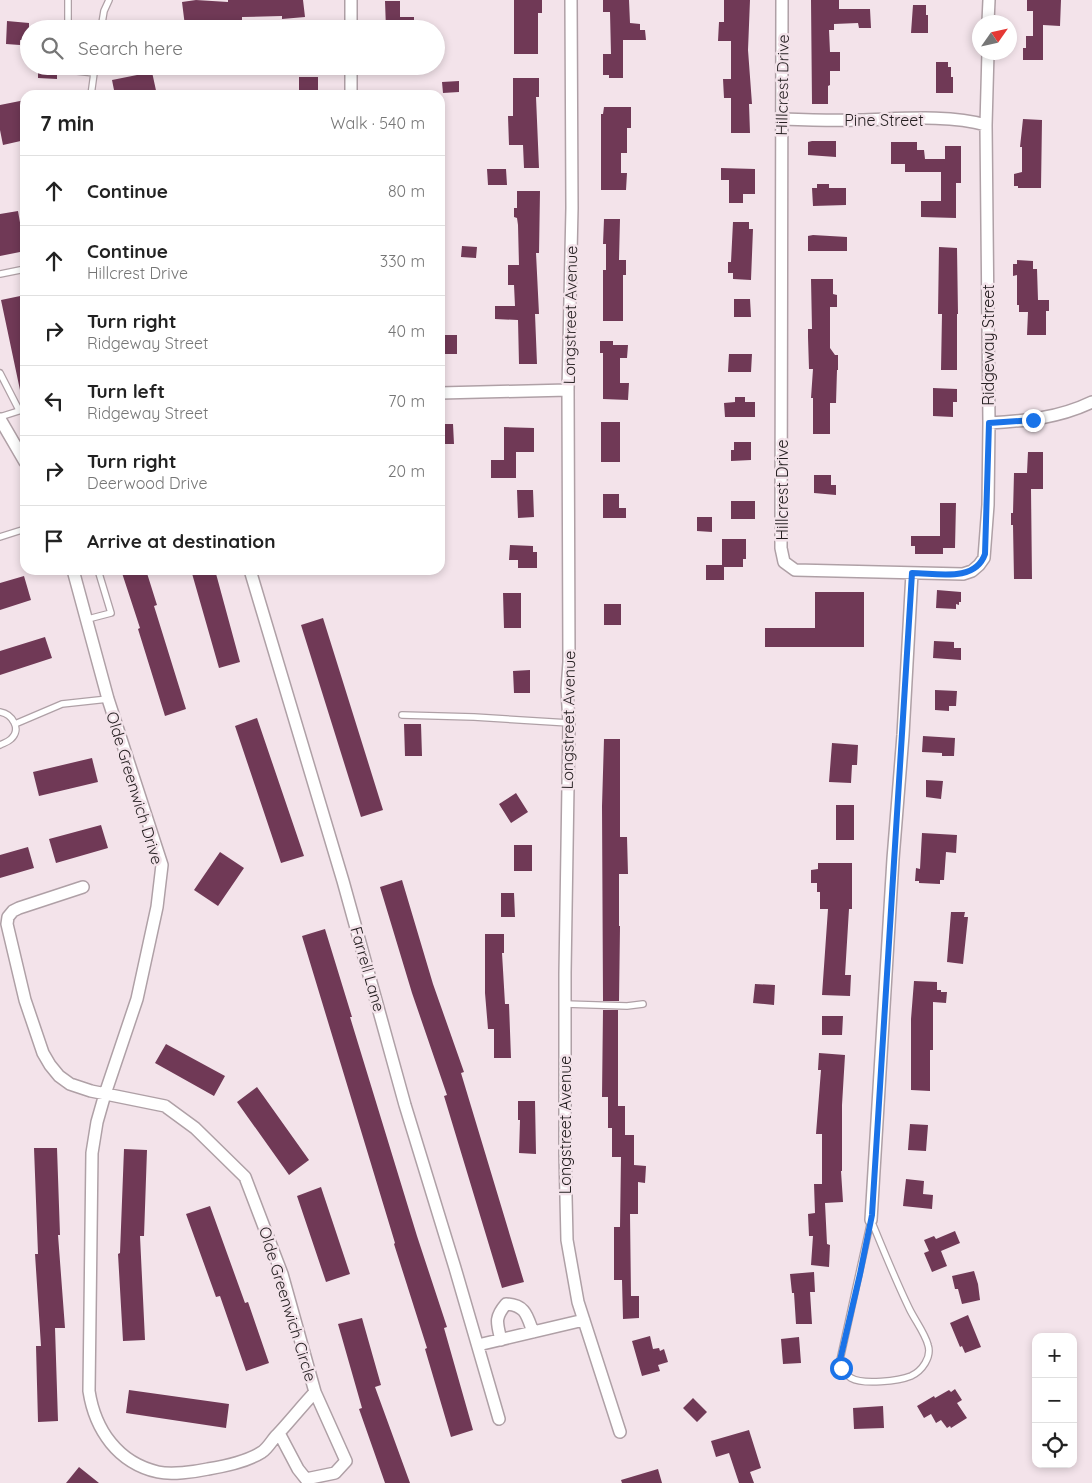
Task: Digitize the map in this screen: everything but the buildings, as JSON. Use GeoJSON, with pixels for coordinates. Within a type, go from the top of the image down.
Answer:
{"type":"FeatureCollection","features":[{"type":"Feature","properties":{"kind":"street"},"geometry":{"type":"LineString","coordinates":[[351,0],[351,20]]}},
{"type":"Feature","properties":{"kind":"street","name":"Longstreet Avenue"},"geometry":{"type":"LineString","coordinates":[[571,0],[572,208],[568,390],[569,662],[567,690],[569,723],[565,1004],[567,1240],[578,1302],[620,1432]]}},
{"type":"Feature","properties":{"kind":"street","name":"Hillcrest Drive"},"geometry":{"type":"LineString","coordinates":[[782,0],[781,548],[784,562],[798,570],[912,573]]}},
{"type":"Feature","properties":{"kind":"street"},"geometry":{"type":"LineString","coordinates":[[988,15],[989,0]]}},
{"type":"Feature","properties":{"kind":"street","name":"Ridgeway Street"},"geometry":{"type":"LineString","coordinates":[[912,573],[963,574],[972,571],[984,558],[988,505],[989,423],[986,125],[988,60]]}},
{"type":"Feature","properties":{"kind":"street"},"geometry":{"type":"LineString","coordinates":[[350,75],[350,90]]}},
{"type":"Feature","properties":{"kind":"street","name":"Pine Street"},"geometry":{"type":"LineString","coordinates":[[782,119],[857,120],[907,118],[966,121],[986,125]]}},
{"type":"Feature","properties":{"kind":"street"},"geometry":{"type":"LineString","coordinates":[[445,393],[568,390]]}},
{"type":"Feature","properties":{"kind":"street"},"geometry":{"type":"LineString","coordinates":[[989,423],[1033,420],[1058,415],[1092,402]]}},
{"type":"Feature","properties":{"kind":"street"},"geometry":{"type":"LineString","coordinates":[[0,418],[20,453]]}},
{"type":"Feature","properties":{"kind":"street"},"geometry":{"type":"LineString","coordinates":[[871,1220],[912,573]]}},
{"type":"Feature","properties":{"kind":"street","name":"Olde Greenwich Drive"},"geometry":{"type":"LineString","coordinates":[[75,575],[108,699],[162,865],[157,907],[137,999],[105,1094]]}},
{"type":"Feature","properties":{"kind":"street","name":"Farrell Lane"},"geometry":{"type":"LineString","coordinates":[[252,575],[346,890],[406,1105],[499,1419]]}},
{"type":"Feature","properties":{"kind":"street"},"geometry":{"type":"LineString","coordinates":[[83,887],[13,911],[8,917],[7,924],[26,1000],[43,1052],[50,1065],[59,1076],[70,1084],[105,1094]]}},
{"type":"Feature","properties":{"kind":"street","name":"Olde Greenwich Circle"},"geometry":{"type":"LineString","coordinates":[[105,1094],[165,1106],[195,1128],[245,1177],[282,1274],[315,1392],[263,1452],[231,1466],[196,1471],[159,1473],[134,1464],[118,1452],[109,1442],[98,1426],[89,1391],[92,1163],[97,1122],[105,1094]]}},
{"type":"Feature","properties":{"kind":"street"},"geometry":{"type":"LineString","coordinates":[[501,1340],[496,1321],[500,1310],[506,1304],[516,1304],[525,1311],[534,1332]]}},
{"type":"Feature","properties":{"kind":"street"},"geometry":{"type":"LineString","coordinates":[[478,1345],[584,1320]]}},
{"type":"Feature","properties":{"kind":"street"},"geometry":{"type":"LineString","coordinates":[[278,1433],[306,1480],[335,1473],[346,1461],[315,1392]]}},
{"type":"Feature","properties":{"kind":"lane"},"geometry":{"type":"LineString","coordinates":[[68,0],[68,20]]}},
{"type":"Feature","properties":{"kind":"lane"},"geometry":{"type":"LineString","coordinates":[[102,20],[103,0]]}},
{"type":"Feature","properties":{"kind":"lane"},"geometry":{"type":"LineString","coordinates":[[104,11],[109,0]]}},
{"type":"Feature","properties":{"kind":"lane"},"geometry":{"type":"LineString","coordinates":[[92,90],[94,75]]}},
{"type":"Feature","properties":{"kind":"lane"},"geometry":{"type":"LineString","coordinates":[[0,274],[20,270]]}},
{"type":"Feature","properties":{"kind":"lane"},"geometry":{"type":"LineString","coordinates":[[0,373],[20,406]]}},
{"type":"Feature","properties":{"kind":"lane"},"geometry":{"type":"LineString","coordinates":[[0,418],[20,410]]}},
{"type":"Feature","properties":{"kind":"lane"},"geometry":{"type":"LineString","coordinates":[[0,537],[20,531]]}},
{"type":"Feature","properties":{"kind":"lane"},"geometry":{"type":"LineString","coordinates":[[88,619],[112,613],[100,575]]}},
{"type":"Feature","properties":{"kind":"lane"},"geometry":{"type":"LineString","coordinates":[[15,724],[62,704],[108,699]]}},
{"type":"Feature","properties":{"kind":"lane"},"geometry":{"type":"LineString","coordinates":[[0,712],[8,714],[15,724],[14,736],[0,745]]}},
{"type":"Feature","properties":{"kind":"lane"},"geometry":{"type":"LineString","coordinates":[[402,715],[569,723]]}},
{"type":"Feature","properties":{"kind":"lane"},"geometry":{"type":"LineString","coordinates":[[565,1004],[627,1006],[643,1004]]}},
{"type":"Feature","properties":{"kind":"lane"},"geometry":{"type":"LineString","coordinates":[[871,1220],[909,1309],[929,1345],[925,1364],[919,1371],[910,1376],[871,1382],[853,1380],[841,1368],[840,1360],[871,1220]]}},
{"type":"Feature","properties":{"kind":"route"},"geometry":{"type":"LineString","coordinates":[[841,1368],[840,1360],[872,1215],[893,859],[903,736],[909,595],[912,573],[963,574],[972,571],[979,565],[985,554],[988,505],[989,423],[1033,420]]}}]}
